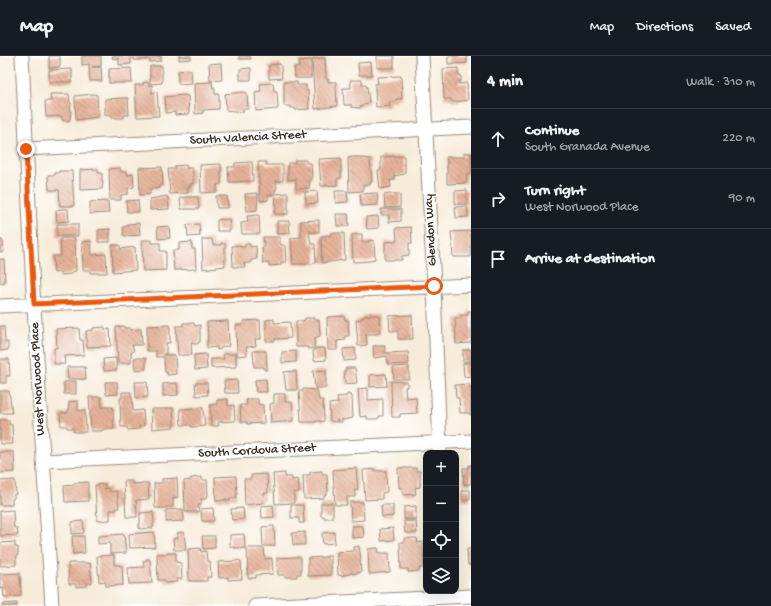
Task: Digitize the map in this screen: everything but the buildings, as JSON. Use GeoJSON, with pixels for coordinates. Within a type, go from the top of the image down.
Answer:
{"type":"FeatureCollection","features":[{"type":"Feature","properties":{"kind":"street","name":"West Norwood Place"},"geometry":{"type":"LineString","coordinates":[[22,56],[34,304],[52,606]]}},
{"type":"Feature","properties":{"kind":"street","name":"Glendon Way"},"geometry":{"type":"LineString","coordinates":[[422,56],[434,286],[440,448]]}},
{"type":"Feature","properties":{"kind":"street","name":"South Valencia Street"},"geometry":{"type":"LineString","coordinates":[[26,149],[471,127]]}},
{"type":"Feature","properties":{"kind":"street"},"geometry":{"type":"LineString","coordinates":[[0,306],[471,285]]}},
{"type":"Feature","properties":{"kind":"street","name":"South Cordova Street"},"geometry":{"type":"LineString","coordinates":[[43,461],[440,448],[471,441]]}},
{"type":"Feature","properties":{"kind":"street"},"geometry":{"type":"LineString","coordinates":[[255,606],[471,596]]}},
{"type":"Feature","properties":{"kind":"route"},"geometry":{"type":"LineString","coordinates":[[26,149],[34,304],[434,286]]}}]}
